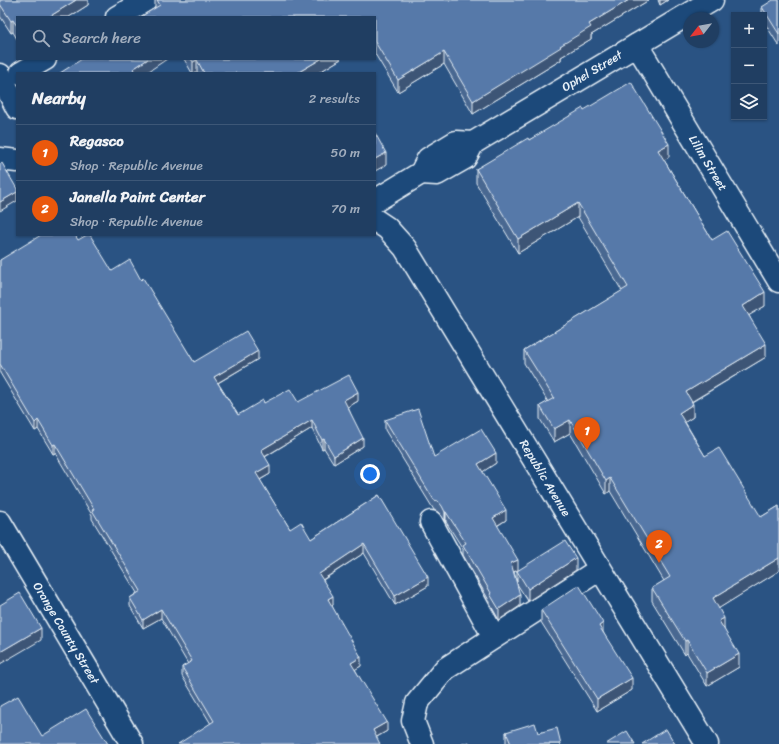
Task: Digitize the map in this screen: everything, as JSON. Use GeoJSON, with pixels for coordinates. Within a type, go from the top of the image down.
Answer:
{"type":"FeatureCollection","features":[{"type":"Feature","properties":{"kind":"street"},"geometry":{"type":"LineString","coordinates":[[119,16],[146,0]]}},
{"type":"Feature","properties":{"kind":"street","name":"Ophel Street"},"geometry":{"type":"LineString","coordinates":[[376,199],[422,173],[428,159],[456,142],[473,143],[712,0]]}},
{"type":"Feature","properties":{"kind":"street","name":"Lilim Street"},"geometry":{"type":"LineString","coordinates":[[637,45],[779,281]]}},
{"type":"Feature","properties":{"kind":"street"},"geometry":{"type":"LineString","coordinates":[[20,72],[43,60]]}},
{"type":"Feature","properties":{"kind":"street"},"geometry":{"type":"LineString","coordinates":[[8,78],[16,105]]}},
{"type":"Feature","properties":{"kind":"street"},"geometry":{"type":"LineString","coordinates":[[0,158],[16,161]]}},
{"type":"Feature","properties":{"kind":"street","name":"Republic Avenue"},"geometry":{"type":"LineString","coordinates":[[376,221],[387,228],[405,248],[707,744]]}},
{"type":"Feature","properties":{"kind":"street","name":"Orange County Street"},"geometry":{"type":"LineString","coordinates":[[0,522],[132,744]]}},
{"type":"Feature","properties":{"kind":"street"},"geometry":{"type":"LineString","coordinates":[[431,522],[494,637]]}},
{"type":"Feature","properties":{"kind":"street"},"geometry":{"type":"LineString","coordinates":[[422,744],[413,721],[417,703],[445,668],[600,568]]}},
{"type":"Feature","properties":{"kind":"building"},"geometry":{"type":"Polygon","coordinates":[[[0,0],[76,0],[51,16],[16,16],[16,24],[13,20],[11,21],[0,4],[0,0]]]}},
{"type":"Feature","properties":{"kind":"building"},"geometry":{"type":"Polygon","coordinates":[[[157,0],[629,0],[589,24],[591,27],[560,46],[561,47],[473,101],[444,52],[398,80],[376,44],[376,16],[142,16],[160,5],[157,0]]]}},
{"type":"Feature","properties":{"kind":"building"},"geometry":{"type":"Polygon","coordinates":[[[773,0],[779,0],[779,34],[767,15],[767,12],[765,12],[762,7],[773,0]]]}},
{"type":"Feature","properties":{"kind":"building"},"geometry":{"type":"Polygon","coordinates":[[[80,60],[146,60],[133,69],[135,72],[62,72],[80,60]]]}},
{"type":"Feature","properties":{"kind":"building"},"geometry":{"type":"Polygon","coordinates":[[[197,60],[319,60],[299,72],[203,72],[197,60]]]}},
{"type":"Feature","properties":{"kind":"building"},"geometry":{"type":"Polygon","coordinates":[[[631,82],[669,144],[658,150],[712,240],[727,231],[765,292],[743,306],[766,344],[686,392],[693,404],[679,413],[705,456],[719,448],[761,517],[779,506],[779,558],[713,598],[724,618],[719,621],[739,654],[707,673],[652,588],[670,577],[610,478],[606,481],[570,420],[554,429],[540,406],[554,398],[524,350],[628,287],[578,203],[518,239],[476,169],[528,138],[529,140],[631,82]]]}},
{"type":"Feature","properties":{"kind":"building"},"geometry":{"type":"Polygon","coordinates":[[[376,135],[386,153],[376,158],[376,135]]]}},
{"type":"Feature","properties":{"kind":"building"},"geometry":{"type":"Polygon","coordinates":[[[2,163],[16,187],[16,193],[0,202],[0,164],[2,163]]]}},
{"type":"Feature","properties":{"kind":"building"},"geometry":{"type":"Polygon","coordinates":[[[39,236],[76,236],[78,240],[85,236],[91,236],[112,271],[130,260],[141,280],[143,278],[194,362],[246,331],[258,351],[214,377],[238,415],[263,400],[264,403],[290,389],[298,402],[349,375],[358,392],[344,400],[363,438],[334,456],[324,439],[322,440],[312,420],[261,450],[270,465],[256,473],[290,529],[301,522],[311,539],[379,495],[428,577],[395,596],[364,544],[319,574],[333,596],[328,599],[361,657],[351,663],[387,722],[373,730],[380,744],[178,744],[214,721],[182,667],[192,661],[161,609],[143,620],[130,598],[141,591],[92,510],[94,509],[55,444],[53,445],[38,420],[35,423],[0,364],[0,260],[39,236]]]}},
{"type":"Feature","properties":{"kind":"building"},"geometry":{"type":"Polygon","coordinates":[[[418,409],[434,457],[481,429],[496,453],[478,464],[506,510],[493,518],[518,560],[511,563],[520,595],[499,609],[463,545],[466,543],[442,506],[438,501],[434,500],[385,420],[418,409]]]}},
{"type":"Feature","properties":{"kind":"building"},"geometry":{"type":"Polygon","coordinates":[[[565,541],[576,558],[528,589],[517,571],[565,541]]]}},
{"type":"Feature","properties":{"kind":"building"},"geometry":{"type":"Polygon","coordinates":[[[579,585],[603,623],[599,626],[632,678],[597,699],[541,610],[579,585]]]}},
{"type":"Feature","properties":{"kind":"building"},"geometry":{"type":"Polygon","coordinates":[[[20,593],[41,628],[0,652],[0,605],[20,593]]]}},
{"type":"Feature","properties":{"kind":"building"},"geometry":{"type":"Polygon","coordinates":[[[18,696],[42,736],[86,709],[108,744],[0,744],[0,706],[18,696]]]}},
{"type":"Feature","properties":{"kind":"building"},"geometry":{"type":"Polygon","coordinates":[[[535,723],[538,733],[557,728],[561,744],[511,744],[506,732],[535,723]]]}},
{"type":"Feature","properties":{"kind":"building"},"geometry":{"type":"Polygon","coordinates":[[[666,729],[675,744],[642,744],[666,729]]]}},
{"type":"Feature","properties":{"kind":"building"},"geometry":{"type":"Polygon","coordinates":[[[627,731],[635,744],[606,744],[627,731]]]}},
{"type":"Feature","properties":{"kind":"place","name":"Regasco"},"geometry":{"type":"Point","coordinates":[587,450]}},
{"type":"Feature","properties":{"kind":"place","name":"Janella Paint Center"},"geometry":{"type":"Point","coordinates":[659,563]}}]}
